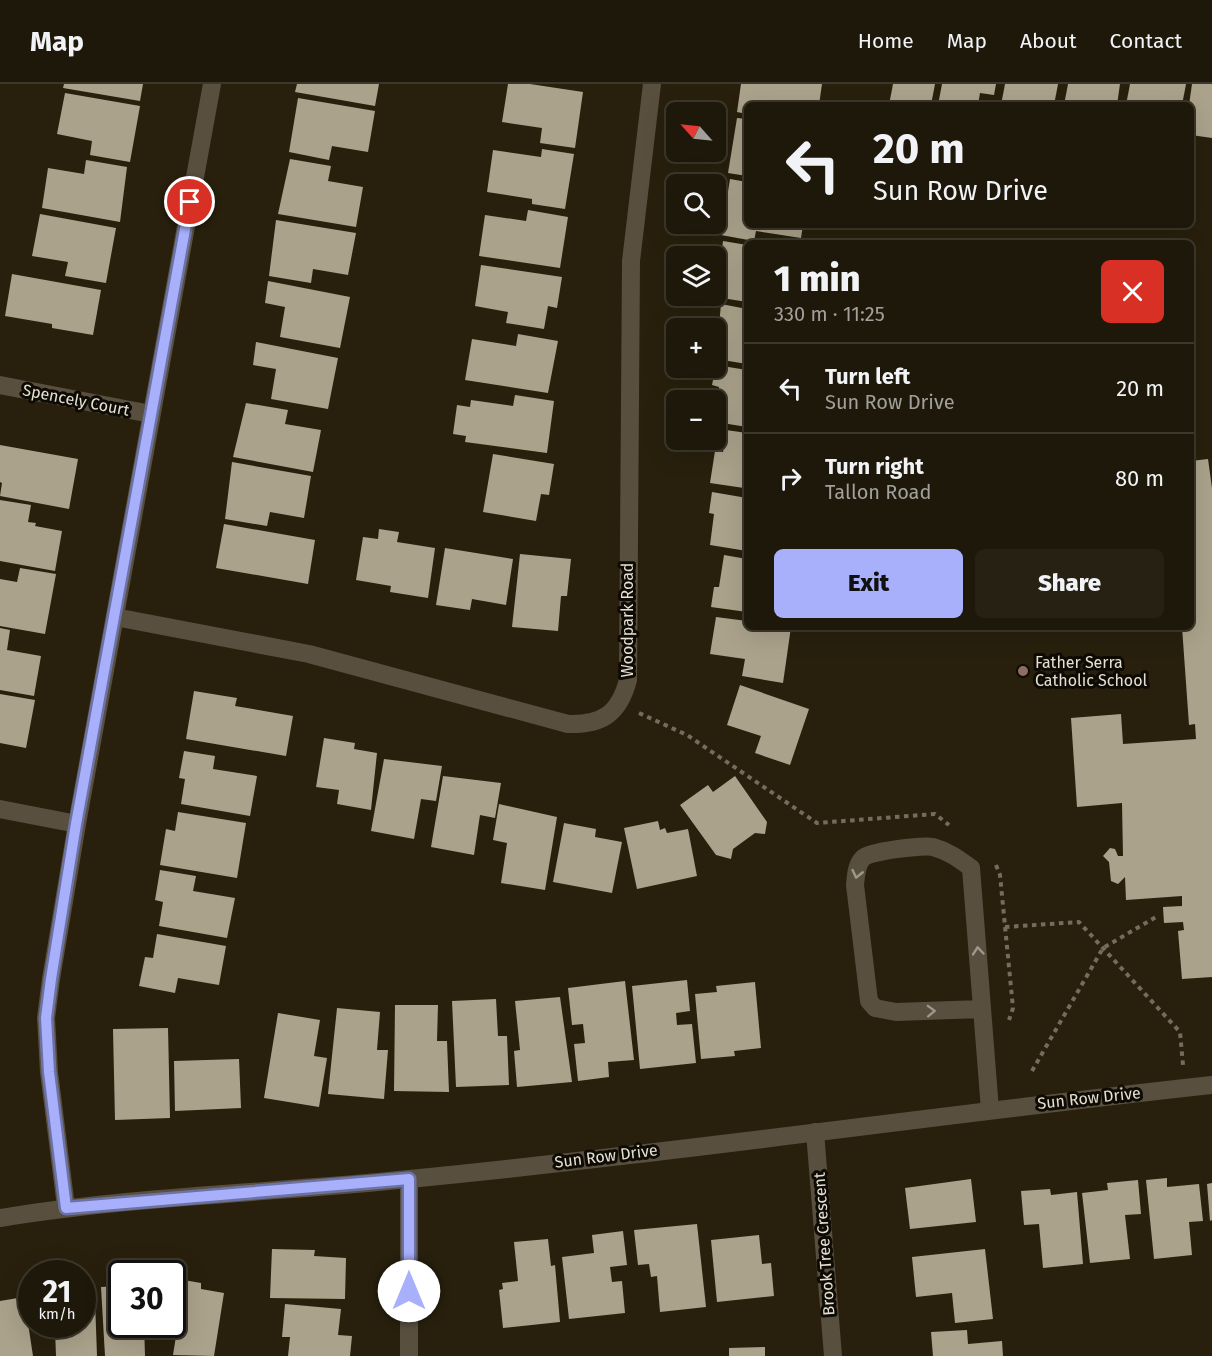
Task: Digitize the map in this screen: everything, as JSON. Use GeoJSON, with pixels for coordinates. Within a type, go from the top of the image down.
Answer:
{"type":"FeatureCollection","features":[{"type":"Feature","properties":{"kind":"street"},"geometry":{"type":"LineString","coordinates":[[66,1208],[49,1072],[46,1018],[76,824],[212,84]]}},
{"type":"Feature","properties":{"kind":"street","name":"Woodpark Road"},"geometry":{"type":"LineString","coordinates":[[115,617],[309,654],[568,724],[588,724],[611,713],[624,694],[628,680],[631,261],[652,84]]}},
{"type":"Feature","properties":{"kind":"street","name":"Spencely Court"},"geometry":{"type":"LineString","coordinates":[[0,385],[151,414]]}},
{"type":"Feature","properties":{"kind":"street"},"geometry":{"type":"LineString","coordinates":[[0,809],[76,824]]}},
{"type":"Feature","properties":{"kind":"street"},"geometry":{"type":"LineString","coordinates":[[982,1010],[896,1012],[875,1008],[869,1001],[855,885],[858,866],[864,857],[873,852],[932,847],[954,855],[971,868],[990,1110]]}},
{"type":"Feature","properties":{"kind":"street","name":"Sun Row Drive"},"geometry":{"type":"LineString","coordinates":[[0,1218],[66,1208],[409,1179],[1212,1085]]}},
{"type":"Feature","properties":{"kind":"street","name":"Brook Tree Crescent"},"geometry":{"type":"LineString","coordinates":[[815,1132],[832,1356]]}},
{"type":"Feature","properties":{"kind":"street"},"geometry":{"type":"LineString","coordinates":[[409,1179],[409,1356]]}},
{"type":"Feature","properties":{"kind":"path"},"geometry":{"type":"LineString","coordinates":[[1032,1071],[1103,948],[1156,917]]}},
{"type":"Feature","properties":{"kind":"path"},"geometry":{"type":"LineString","coordinates":[[1005,927],[1079,922],[1180,1032],[1185,1088]]}},
{"type":"Feature","properties":{"kind":"building"},"geometry":{"type":"Polygon","coordinates":[[[64,84],[143,84],[140,101],[63,88],[64,84]]]}},
{"type":"Feature","properties":{"kind":"building"},"geometry":{"type":"Polygon","coordinates":[[[297,84],[379,84],[375,106],[295,92],[297,84]]]}},
{"type":"Feature","properties":{"kind":"building"},"geometry":{"type":"Polygon","coordinates":[[[508,84],[530,84],[583,92],[575,148],[540,143],[542,128],[502,122],[508,84]]]}},
{"type":"Feature","properties":{"kind":"building"},"geometry":{"type":"Polygon","coordinates":[[[741,84],[822,84],[819,102],[744,102],[744,113],[737,112],[741,84]]]}},
{"type":"Feature","properties":{"kind":"building"},"geometry":{"type":"Polygon","coordinates":[[[893,84],[935,84],[932,102],[890,102],[893,84]]]}},
{"type":"Feature","properties":{"kind":"building"},"geometry":{"type":"Polygon","coordinates":[[[942,84],[996,84],[994,95],[980,93],[978,102],[939,102],[942,84]]]}},
{"type":"Feature","properties":{"kind":"building"},"geometry":{"type":"Polygon","coordinates":[[[1005,84],[1058,84],[1055,102],[1002,102],[1005,84]]]}},
{"type":"Feature","properties":{"kind":"building"},"geometry":{"type":"Polygon","coordinates":[[[1068,84],[1120,84],[1117,102],[1065,102],[1068,84]]]}},
{"type":"Feature","properties":{"kind":"building"},"geometry":{"type":"Polygon","coordinates":[[[1130,84],[1186,84],[1183,102],[1127,102],[1130,84]]]}},
{"type":"Feature","properties":{"kind":"building"},"geometry":{"type":"Polygon","coordinates":[[[1192,84],[1212,84],[1212,138],[1194,135],[1194,102],[1189,102],[1192,84]]]}},
{"type":"Feature","properties":{"kind":"building"},"geometry":{"type":"Polygon","coordinates":[[[65,93],[140,106],[130,162],[90,155],[92,141],[57,134],[65,93]]]}},
{"type":"Feature","properties":{"kind":"building"},"geometry":{"type":"Polygon","coordinates":[[[298,98],[375,111],[368,152],[332,146],[329,160],[289,152],[298,98]]]}},
{"type":"Feature","properties":{"kind":"building"},"geometry":{"type":"Polygon","coordinates":[[[737,118],[744,119],[744,176],[728,173],[737,118]]]}},
{"type":"Feature","properties":{"kind":"building"},"geometry":{"type":"Polygon","coordinates":[[[542,149],[574,154],[565,209],[532,204],[532,199],[487,192],[493,150],[541,157],[542,149]]]}},
{"type":"Feature","properties":{"kind":"building"},"geometry":{"type":"Polygon","coordinates":[[[290,159],[331,166],[328,181],[363,187],[356,227],[278,214],[290,159]]]}},
{"type":"Feature","properties":{"kind":"building"},"geometry":{"type":"Polygon","coordinates":[[[86,160],[127,167],[120,222],[42,208],[48,168],[84,174],[86,160]]]}},
{"type":"Feature","properties":{"kind":"building"},"geometry":{"type":"Polygon","coordinates":[[[730,179],[744,181],[744,228],[803,228],[801,238],[756,231],[754,240],[721,235],[726,234],[726,204],[730,179]]]}},
{"type":"Feature","properties":{"kind":"building"},"geometry":{"type":"Polygon","coordinates":[[[528,210],[568,217],[560,268],[479,256],[485,215],[526,221],[528,210]]]}},
{"type":"Feature","properties":{"kind":"building"},"geometry":{"type":"Polygon","coordinates":[[[40,214],[116,228],[106,283],[65,276],[68,262],[32,256],[40,214]]]}},
{"type":"Feature","properties":{"kind":"building"},"geometry":{"type":"Polygon","coordinates":[[[276,220],[356,233],[348,275],[313,269],[311,283],[269,276],[276,220]]]}},
{"type":"Feature","properties":{"kind":"building"},"geometry":{"type":"Polygon","coordinates":[[[723,241],[744,244],[744,302],[726,299],[726,246],[722,246],[723,241]]]}},
{"type":"Feature","properties":{"kind":"building"},"geometry":{"type":"Polygon","coordinates":[[[481,265],[562,277],[557,308],[548,306],[544,329],[506,323],[508,312],[475,306],[481,265]]]}},
{"type":"Feature","properties":{"kind":"building"},"geometry":{"type":"Polygon","coordinates":[[[12,274],[101,290],[93,335],[52,328],[52,324],[5,316],[12,274]]]}},
{"type":"Feature","properties":{"kind":"building"},"geometry":{"type":"Polygon","coordinates":[[[268,281],[350,297],[340,348],[280,337],[285,307],[265,303],[268,281]]]}},
{"type":"Feature","properties":{"kind":"building"},"geometry":{"type":"Polygon","coordinates":[[[721,306],[744,308],[744,364],[726,361],[726,318],[720,318],[721,306]]]}},
{"type":"Feature","properties":{"kind":"building"},"geometry":{"type":"Polygon","coordinates":[[[518,334],[558,341],[548,393],[465,380],[472,339],[516,346],[518,334]]]}},
{"type":"Feature","properties":{"kind":"building"},"geometry":{"type":"Polygon","coordinates":[[[256,342],[338,358],[328,409],[271,399],[276,369],[253,365],[256,342]]]}},
{"type":"Feature","properties":{"kind":"building"},"geometry":{"type":"Polygon","coordinates":[[[726,367],[744,370],[744,427],[726,424],[726,390],[719,390],[719,387],[712,385],[713,378],[726,378],[726,367]]]}},
{"type":"Feature","properties":{"kind":"building"},"geometry":{"type":"Polygon","coordinates":[[[515,395],[554,401],[547,453],[465,442],[466,436],[453,434],[457,405],[470,407],[471,400],[513,406],[515,395]]]}},
{"type":"Feature","properties":{"kind":"building"},"geometry":{"type":"Polygon","coordinates":[[[246,403],[288,410],[285,424],[321,430],[313,472],[233,457],[246,403]]]}},
{"type":"Feature","properties":{"kind":"building"},"geometry":{"type":"Polygon","coordinates":[[[726,430],[744,433],[744,488],[710,483],[715,451],[726,450],[726,430]]]}},
{"type":"Feature","properties":{"kind":"building"},"geometry":{"type":"Polygon","coordinates":[[[0,445],[78,459],[69,509],[0,496],[2,483],[0,482],[0,445]]]}},
{"type":"Feature","properties":{"kind":"building"},"geometry":{"type":"Polygon","coordinates":[[[493,454],[554,464],[549,495],[541,494],[536,521],[483,512],[493,454]]]}},
{"type":"Feature","properties":{"kind":"building"},"geometry":{"type":"Polygon","coordinates":[[[1208,459],[1212,488],[1212,977],[1182,979],[1178,931],[1184,930],[1183,922],[1164,923],[1163,907],[1182,906],[1182,896],[1126,900],[1125,877],[1118,884],[1111,881],[1109,862],[1103,856],[1110,848],[1115,849],[1118,856],[1123,856],[1122,803],[1077,807],[1071,718],[1121,714],[1123,744],[1196,739],[1195,724],[1189,725],[1182,630],[1194,630],[1194,461],[1208,459]]]}},
{"type":"Feature","properties":{"kind":"building"},"geometry":{"type":"Polygon","coordinates":[[[232,462],[311,476],[304,518],[270,512],[267,526],[225,519],[232,462]]]}},
{"type":"Feature","properties":{"kind":"building"},"geometry":{"type":"Polygon","coordinates":[[[712,492],[744,497],[744,551],[710,545],[714,514],[709,513],[712,492]]]}},
{"type":"Feature","properties":{"kind":"building"},"geometry":{"type":"Polygon","coordinates":[[[0,500],[31,505],[28,522],[36,523],[35,526],[62,531],[55,571],[0,561],[0,500]]]}},
{"type":"Feature","properties":{"kind":"building"},"geometry":{"type":"Polygon","coordinates":[[[224,524],[315,540],[308,584],[216,568],[224,524]]]}},
{"type":"Feature","properties":{"kind":"building"},"geometry":{"type":"Polygon","coordinates":[[[379,529],[399,532],[397,542],[435,548],[428,598],[390,592],[391,586],[356,580],[363,537],[378,539],[379,529]]]}},
{"type":"Feature","properties":{"kind":"building"},"geometry":{"type":"Polygon","coordinates":[[[445,548],[513,559],[506,605],[472,599],[470,610],[436,605],[445,548]]]}},
{"type":"Feature","properties":{"kind":"building"},"geometry":{"type":"Polygon","coordinates":[[[520,554],[571,559],[567,596],[561,596],[558,631],[512,627],[520,554]]]}},
{"type":"Feature","properties":{"kind":"building"},"geometry":{"type":"Polygon","coordinates":[[[724,555],[744,558],[744,612],[711,607],[714,587],[719,587],[724,555]]]}},
{"type":"Feature","properties":{"kind":"building"},"geometry":{"type":"Polygon","coordinates":[[[20,568],[56,574],[45,634],[0,626],[0,579],[17,582],[20,568]]]}},
{"type":"Feature","properties":{"kind":"building"},"geometry":{"type":"Polygon","coordinates":[[[716,617],[744,621],[744,630],[791,630],[783,683],[742,676],[745,659],[710,654],[716,617]]]}},
{"type":"Feature","properties":{"kind":"building"},"geometry":{"type":"Polygon","coordinates":[[[0,628],[10,630],[7,650],[41,656],[34,696],[0,690],[0,628]]]}},
{"type":"Feature","properties":{"kind":"building"},"geometry":{"type":"Polygon","coordinates":[[[740,685],[809,709],[790,765],[755,753],[761,736],[727,725],[740,685]]]}},
{"type":"Feature","properties":{"kind":"building"},"geometry":{"type":"Polygon","coordinates":[[[194,691],[237,698],[235,706],[293,716],[286,756],[186,739],[194,691]]]}},
{"type":"Feature","properties":{"kind":"building"},"geometry":{"type":"Polygon","coordinates":[[[0,694],[35,700],[26,748],[0,743],[0,694]]]}},
{"type":"Feature","properties":{"kind":"building"},"geometry":{"type":"Polygon","coordinates":[[[324,738],[355,743],[354,749],[377,753],[371,810],[337,804],[339,790],[316,787],[324,738]]]}},
{"type":"Feature","properties":{"kind":"building"},"geometry":{"type":"Polygon","coordinates":[[[184,751],[215,756],[213,769],[257,776],[250,816],[181,804],[185,779],[179,778],[184,751]]]}},
{"type":"Feature","properties":{"kind":"building"},"geometry":{"type":"Polygon","coordinates":[[[384,759],[442,766],[436,801],[421,799],[414,839],[371,831],[384,759]]]}},
{"type":"Feature","properties":{"kind":"building"},"geometry":{"type":"Polygon","coordinates":[[[443,776],[501,783],[495,818],[480,815],[474,855],[431,847],[443,776]]]}},
{"type":"Feature","properties":{"kind":"building"},"geometry":{"type":"Polygon","coordinates":[[[735,776],[767,822],[765,834],[755,833],[733,849],[731,859],[716,855],[680,805],[708,785],[713,792],[735,776]]]}},
{"type":"Feature","properties":{"kind":"building"},"geometry":{"type":"Polygon","coordinates":[[[499,804],[557,817],[545,890],[501,883],[507,843],[493,840],[499,804]]]}},
{"type":"Feature","properties":{"kind":"building"},"geometry":{"type":"Polygon","coordinates":[[[178,812],[246,823],[237,878],[160,865],[166,829],[175,831],[178,812]]]}},
{"type":"Feature","properties":{"kind":"building"},"geometry":{"type":"Polygon","coordinates":[[[658,821],[660,830],[665,828],[667,833],[688,829],[697,876],[637,889],[624,828],[658,821]]]}},
{"type":"Feature","properties":{"kind":"building"},"geometry":{"type":"Polygon","coordinates":[[[564,823],[596,829],[595,837],[622,842],[612,893],[553,882],[564,823]]]}},
{"type":"Feature","properties":{"kind":"building"},"geometry":{"type":"Polygon","coordinates":[[[160,870],[196,876],[193,891],[235,898],[227,938],[159,926],[163,902],[155,900],[160,870]]]}},
{"type":"Feature","properties":{"kind":"building"},"geometry":{"type":"Polygon","coordinates":[[[157,934],[226,946],[219,985],[178,978],[175,993],[139,986],[145,957],[153,958],[157,934]]]}},
{"type":"Feature","properties":{"kind":"building"},"geometry":{"type":"Polygon","coordinates":[[[687,980],[690,1011],[676,1013],[677,1025],[692,1024],[696,1063],[640,1069],[632,986],[687,980]]]}},
{"type":"Feature","properties":{"kind":"building"},"geometry":{"type":"Polygon","coordinates":[[[625,981],[634,1060],[608,1062],[609,1077],[578,1081],[574,1044],[585,1043],[583,1024],[572,1025],[568,988],[625,981]]]}},
{"type":"Feature","properties":{"kind":"building"},"geometry":{"type":"Polygon","coordinates":[[[755,982],[761,1048],[734,1051],[735,1056],[701,1059],[695,994],[717,992],[716,986],[755,982]]]}},
{"type":"Feature","properties":{"kind":"building"},"geometry":{"type":"Polygon","coordinates":[[[560,997],[572,1082],[517,1087],[514,1051],[520,1050],[515,1001],[560,997]]]}},
{"type":"Feature","properties":{"kind":"building"},"geometry":{"type":"Polygon","coordinates":[[[496,999],[498,1036],[507,1036],[509,1085],[456,1087],[452,1001],[496,999]]]}},
{"type":"Feature","properties":{"kind":"building"},"geometry":{"type":"Polygon","coordinates":[[[395,1005],[438,1005],[437,1041],[447,1041],[449,1092],[394,1091],[395,1005]]]}},
{"type":"Feature","properties":{"kind":"building"},"geometry":{"type":"Polygon","coordinates":[[[337,1008],[380,1012],[377,1050],[388,1050],[384,1099],[328,1094],[337,1008]]]}},
{"type":"Feature","properties":{"kind":"building"},"geometry":{"type":"Polygon","coordinates":[[[278,1013],[320,1020],[314,1056],[327,1058],[319,1107],[264,1098],[278,1013]]]}},
{"type":"Feature","properties":{"kind":"building"},"geometry":{"type":"Polygon","coordinates":[[[168,1028],[170,1118],[115,1120],[113,1029],[168,1028]]]}},
{"type":"Feature","properties":{"kind":"building"},"geometry":{"type":"Polygon","coordinates":[[[239,1059],[241,1108],[175,1111],[174,1061],[239,1059]]]}},
{"type":"Feature","properties":{"kind":"building"},"geometry":{"type":"Polygon","coordinates":[[[1167,1178],[1167,1187],[1199,1184],[1203,1221],[1189,1222],[1192,1255],[1154,1259],[1146,1180],[1167,1178]]]}},
{"type":"Feature","properties":{"kind":"building"},"geometry":{"type":"Polygon","coordinates":[[[971,1179],[976,1222],[910,1229],[905,1188],[971,1179]]]}},
{"type":"Feature","properties":{"kind":"building"},"geometry":{"type":"Polygon","coordinates":[[[1138,1180],[1141,1214],[1125,1215],[1130,1259],[1090,1263],[1082,1193],[1108,1190],[1107,1183],[1138,1180]]]}},
{"type":"Feature","properties":{"kind":"building"},"geometry":{"type":"Polygon","coordinates":[[[1212,1183],[1212,1220],[1210,1221],[1207,1184],[1212,1183]]]}},
{"type":"Feature","properties":{"kind":"building"},"geometry":{"type":"Polygon","coordinates":[[[1050,1189],[1051,1195],[1077,1192],[1083,1264],[1043,1268],[1039,1224],[1024,1225],[1021,1191],[1050,1189]]]}},
{"type":"Feature","properties":{"kind":"building"},"geometry":{"type":"Polygon","coordinates":[[[697,1224],[706,1307],[660,1312],[657,1276],[651,1277],[649,1264],[638,1265],[634,1230],[697,1224]]]}},
{"type":"Feature","properties":{"kind":"building"},"geometry":{"type":"Polygon","coordinates":[[[623,1231],[627,1265],[610,1267],[612,1282],[622,1281],[625,1313],[569,1319],[562,1257],[594,1253],[592,1235],[623,1231]]]}},
{"type":"Feature","properties":{"kind":"building"},"geometry":{"type":"Polygon","coordinates":[[[759,1235],[762,1264],[771,1263],[774,1296],[717,1302],[711,1240],[759,1235]]]}},
{"type":"Feature","properties":{"kind":"building"},"geometry":{"type":"Polygon","coordinates":[[[548,1239],[551,1266],[555,1265],[560,1322],[503,1328],[499,1290],[503,1289],[502,1283],[518,1281],[514,1242],[548,1239]]]}},
{"type":"Feature","properties":{"kind":"building"},"geometry":{"type":"Polygon","coordinates":[[[272,1249],[315,1250],[314,1256],[346,1258],[345,1299],[270,1298],[272,1249]]]}},
{"type":"Feature","properties":{"kind":"building"},"geometry":{"type":"Polygon","coordinates":[[[985,1249],[993,1319],[955,1323],[952,1293],[916,1297],[912,1257],[985,1249]]]}},
{"type":"Feature","properties":{"kind":"building"},"geometry":{"type":"Polygon","coordinates":[[[186,1280],[201,1283],[201,1289],[224,1293],[214,1356],[173,1355],[176,1338],[186,1338],[186,1280]]]}},
{"type":"Feature","properties":{"kind":"building"},"geometry":{"type":"Polygon","coordinates":[[[101,1287],[108,1287],[108,1338],[144,1338],[145,1356],[105,1356],[101,1287]]]}},
{"type":"Feature","properties":{"kind":"building"},"geometry":{"type":"Polygon","coordinates":[[[18,1298],[18,1338],[30,1338],[33,1356],[0,1356],[0,1301],[18,1298]]]}},
{"type":"Feature","properties":{"kind":"building"},"geometry":{"type":"Polygon","coordinates":[[[285,1304],[341,1309],[338,1335],[352,1336],[350,1356],[288,1356],[290,1337],[282,1337],[285,1304]]]}},
{"type":"Feature","properties":{"kind":"building"},"geometry":{"type":"Polygon","coordinates":[[[96,1328],[97,1356],[56,1356],[55,1338],[96,1338],[96,1328]]]}},
{"type":"Feature","properties":{"kind":"building"},"geometry":{"type":"Polygon","coordinates":[[[967,1330],[968,1344],[1002,1341],[1003,1356],[933,1356],[931,1332],[967,1330]]]}},
{"type":"Feature","properties":{"kind":"building"},"geometry":{"type":"Polygon","coordinates":[[[765,1347],[765,1356],[729,1356],[729,1348],[765,1347]]]}},
{"type":"Feature","properties":{"kind":"place","name":"Father Serra Catholic School"},"geometry":{"type":"Point","coordinates":[1023,671]}},
{"type":"Feature","properties":{"kind":"route"},"geometry":{"type":"LineString","coordinates":[[190,202],[76,824],[46,1018],[49,1072],[66,1208],[409,1179],[409,1291]]}}]}
